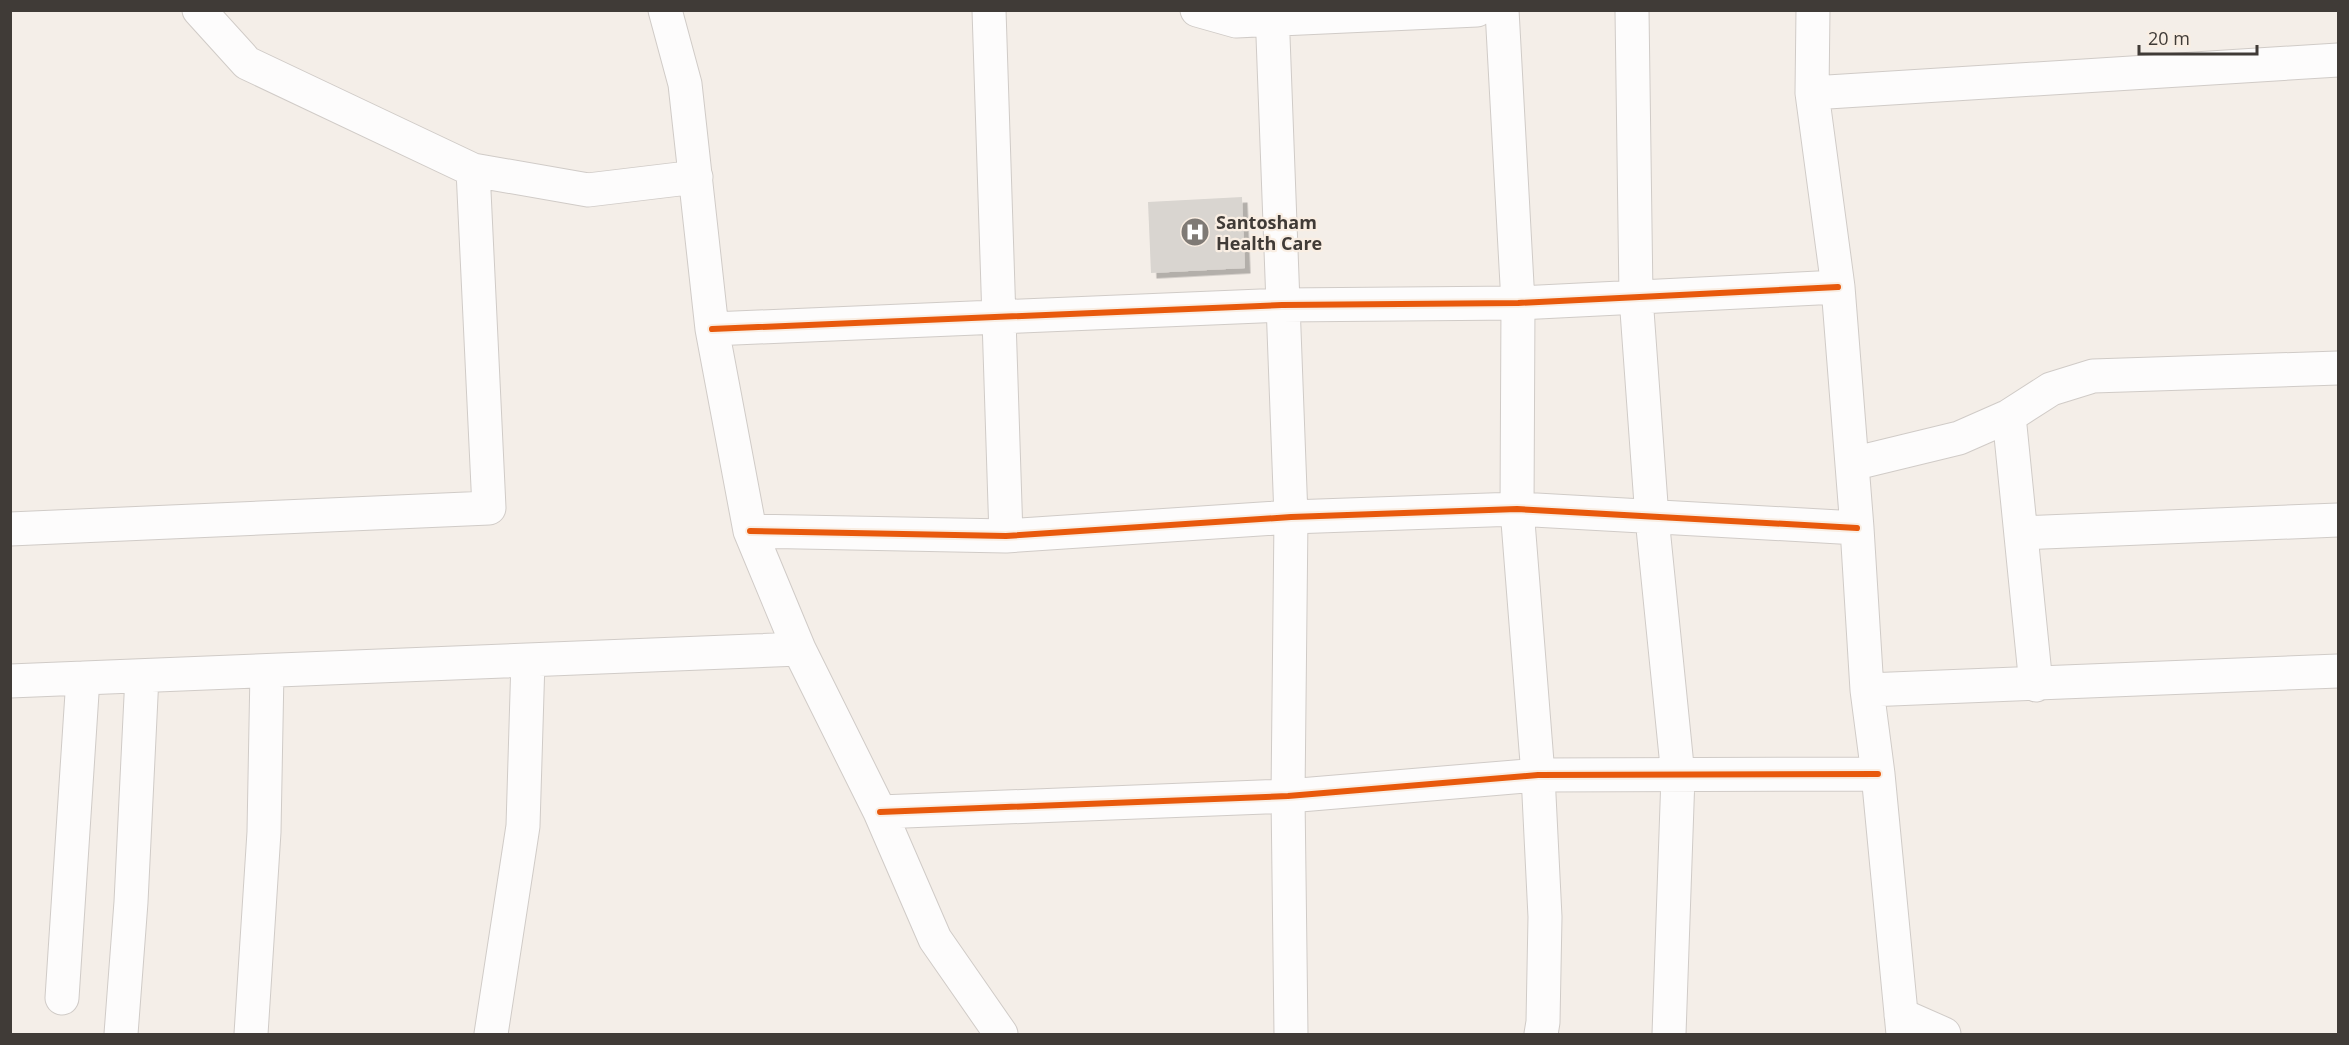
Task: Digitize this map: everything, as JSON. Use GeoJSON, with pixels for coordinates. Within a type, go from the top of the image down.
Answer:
{"type":"FeatureCollection","features":[{"type":"Feature","properties":{"kind":"street"},"geometry":{"type":"LineString","coordinates":[[199,10],[247,63],[473,170],[588,190],[696,177]]}},
{"type":"Feature","properties":{"kind":"street"},"geometry":{"type":"LineString","coordinates":[[665,10],[685,84],[712,329],[750,531],[799,649],[880,812],[935,939],[1001,1035]]}},
{"type":"Feature","properties":{"kind":"street"},"geometry":{"type":"LineString","coordinates":[[988,10],[1006,536]]}},
{"type":"Feature","properties":{"kind":"street"},"geometry":{"type":"LineString","coordinates":[[1197,10],[1236,21],[1272,15],[1477,10]]}},
{"type":"Feature","properties":{"kind":"street"},"geometry":{"type":"LineString","coordinates":[[1502,10],[1518,303],[1517,509],[1538,775],[1545,917],[1541,1035]]}},
{"type":"Feature","properties":{"kind":"street"},"geometry":{"type":"LineString","coordinates":[[1632,10],[1636,297],[1652,518],[1678,776],[1669,1035]]}},
{"type":"Feature","properties":{"kind":"street"},"geometry":{"type":"LineString","coordinates":[[1813,10],[1812,93],[1838,286],[1867,690],[1878,774],[1902,1025],[1944,1035]]}},
{"type":"Feature","properties":{"kind":"street"},"geometry":{"type":"LineString","coordinates":[[1272,15],[1291,517],[1288,796],[1291,1035]]}},
{"type":"Feature","properties":{"kind":"street"},"geometry":{"type":"LineString","coordinates":[[1812,93],[2338,60]]}},
{"type":"Feature","properties":{"kind":"street"},"geometry":{"type":"LineString","coordinates":[[10,529],[489,508],[473,170]]}},
{"type":"Feature","properties":{"kind":"street"},"geometry":{"type":"LineString","coordinates":[[712,329],[1282,305],[1518,303],[1838,286]]}},
{"type":"Feature","properties":{"kind":"street"},"geometry":{"type":"LineString","coordinates":[[1852,464],[1959,438],[2008,416],[2050,389],[2093,376],[2338,368]]}},
{"type":"Feature","properties":{"kind":"street"},"geometry":{"type":"LineString","coordinates":[[2008,416],[2036,685]]}},
{"type":"Feature","properties":{"kind":"street"},"geometry":{"type":"LineString","coordinates":[[750,531],[1006,536],[1291,517],[1517,509],[1857,528]]}},
{"type":"Feature","properties":{"kind":"street"},"geometry":{"type":"LineString","coordinates":[[2020,533],[2338,520]]}},
{"type":"Feature","properties":{"kind":"street"},"geometry":{"type":"LineString","coordinates":[[10,681],[799,649]]}},
{"type":"Feature","properties":{"kind":"street"},"geometry":{"type":"LineString","coordinates":[[491,1035],[523,825],[528,660]]}},
{"type":"Feature","properties":{"kind":"street"},"geometry":{"type":"LineString","coordinates":[[251,1035],[264,832],[267,671]]}},
{"type":"Feature","properties":{"kind":"street"},"geometry":{"type":"LineString","coordinates":[[1867,690],[2036,685],[2338,671]]}},
{"type":"Feature","properties":{"kind":"street"},"geometry":{"type":"LineString","coordinates":[[121,1035],[131,902],[142,676]]}},
{"type":"Feature","properties":{"kind":"street"},"geometry":{"type":"LineString","coordinates":[[62,998],[83,678]]}},
{"type":"Feature","properties":{"kind":"street"},"geometry":{"type":"LineString","coordinates":[[880,812],[1288,796],[1538,775],[1878,774]]}},
{"type":"Feature","properties":{"kind":"building"},"geometry":{"type":"Polygon","coordinates":[[[1242,197],[1245,268],[1151,273],[1148,202],[1242,197]]]}},
{"type":"Feature","properties":{"kind":"cycle path"},"geometry":{"type":"LineString","coordinates":[[712,329],[1282,305],[1518,303],[1838,287]]}},
{"type":"Feature","properties":{"kind":"cycle path"},"geometry":{"type":"LineString","coordinates":[[750,531],[1006,536],[1291,517],[1517,509],[1857,528]]}},
{"type":"Feature","properties":{"kind":"cycle path"},"geometry":{"type":"LineString","coordinates":[[880,812],[1288,796],[1538,775],[1878,774]]}},
{"type":"Feature","properties":{"kind":"place","name":"Santosham Health Care"},"geometry":{"type":"Point","coordinates":[1195,232]}}]}
